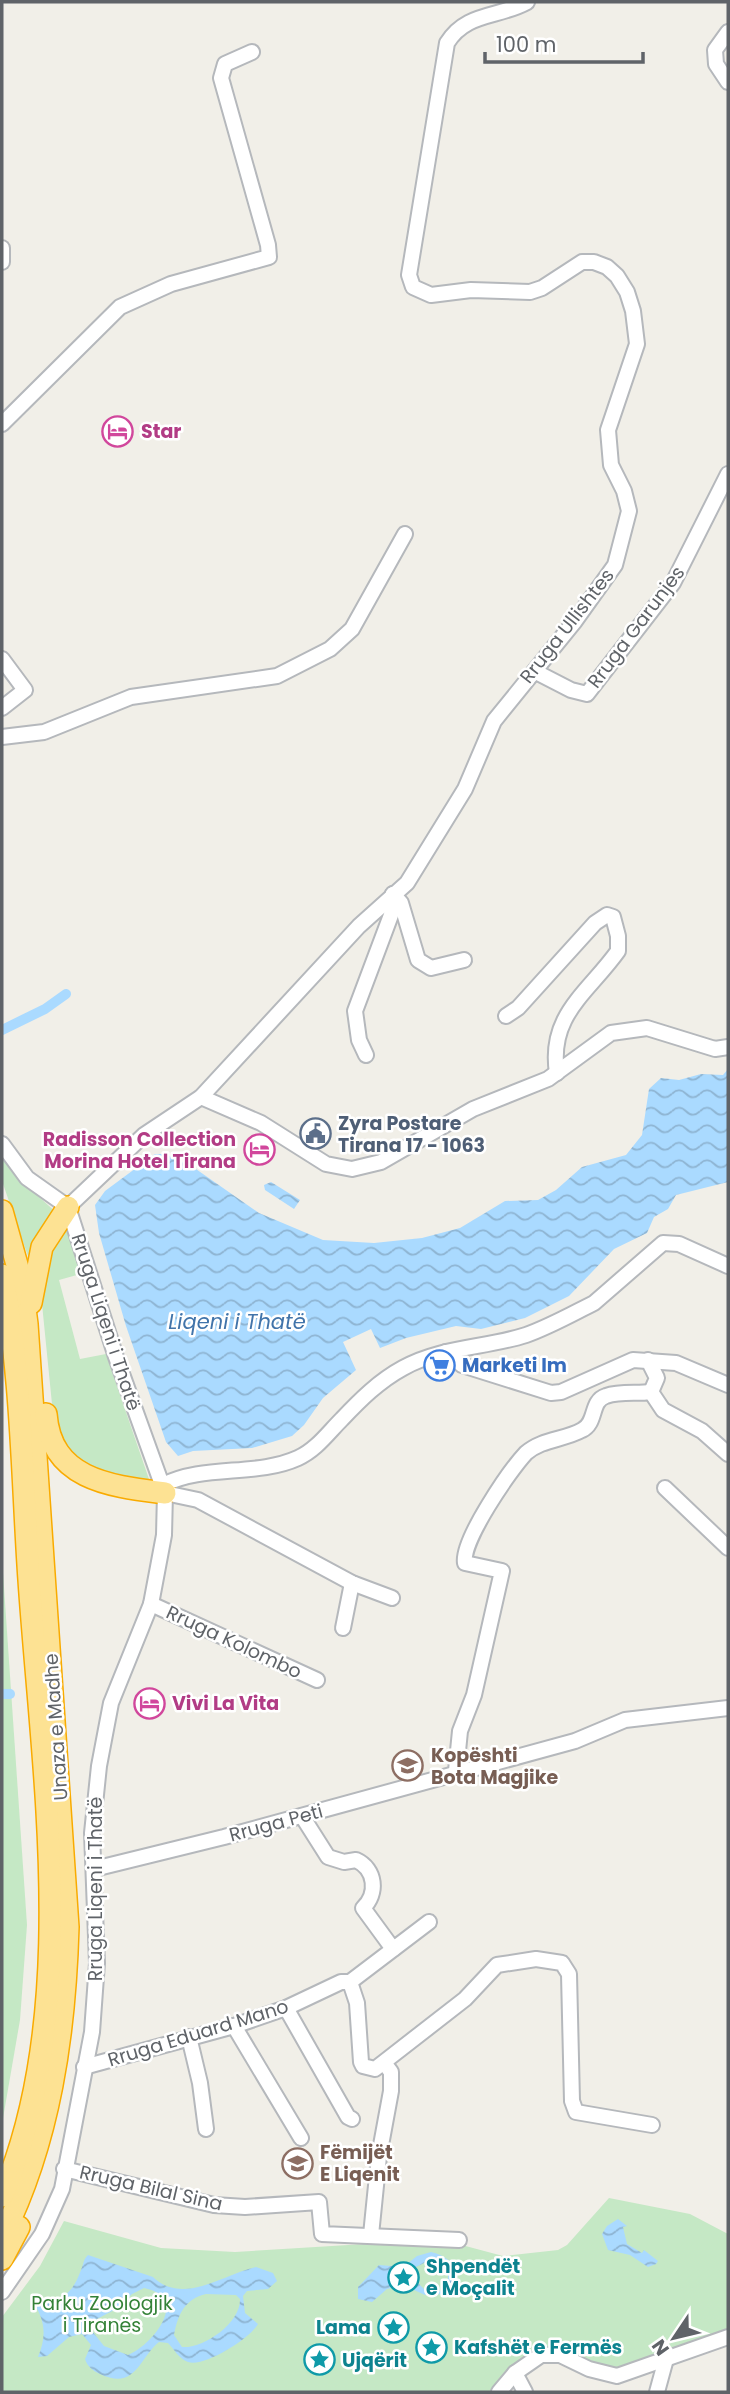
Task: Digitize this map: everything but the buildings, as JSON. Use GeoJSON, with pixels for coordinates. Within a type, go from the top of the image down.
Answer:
{"type":"FeatureCollection","features":[{"type":"Feature","properties":{"kind":"highway"},"geometry":{"type":"LineString","coordinates":[[68,1207],[41,1247],[27,1319],[38,1341],[42,1361],[49,1435],[63,1461],[83,1475],[135,1489],[164,1489]]}},
{"type":"Feature","properties":{"kind":"highway","name":"Unaza e Madhe"},"geometry":{"type":"LineString","coordinates":[[2,1211],[21,1279],[27,1319],[67,1891],[64,2004],[52,2084],[30,2172],[2,2237]]}},
{"type":"Feature","properties":{"kind":"highway","name":"Unaza e Madhe"},"geometry":{"type":"LineString","coordinates":[[2,1275],[14,1368],[50,1898],[49,1973],[38,2063],[23,2135],[2,2196]]}},
{"type":"Feature","properties":{"kind":"highway"},"geometry":{"type":"LineString","coordinates":[[2,2168],[16,2130],[27,2079],[38,2063]]}},
{"type":"Feature","properties":{"kind":"highway"},"geometry":{"type":"LineString","coordinates":[[2,2259],[30,2204],[45,2159],[56,2109],[52,2084]]}},
{"type":"Feature","properties":{"kind":"street","name":"Rruga Ullishtes"},"geometry":{"type":"LineString","coordinates":[[68,1207],[144,1135],[201,1097],[328,958],[407,883],[465,789],[494,721],[517,690],[536,672],[615,565],[627,527],[626,501],[608,447],[612,412],[636,344],[627,292],[607,267],[594,262],[582,262],[542,288],[519,294],[471,290],[431,295],[413,287],[409,275],[447,43],[464,23],[499,14],[527,2]]}},
{"type":"Feature","properties":{"kind":"street"},"geometry":{"type":"LineString","coordinates":[[728,32],[715,50],[716,64],[728,82]]}},
{"type":"Feature","properties":{"kind":"street"},"geometry":{"type":"LineString","coordinates":[[2,424],[120,307],[171,284],[269,257],[268,245],[217,69],[253,52]]}},
{"type":"Feature","properties":{"kind":"street"},"geometry":{"type":"LineString","coordinates":[[2,248],[2,261]]}},
{"type":"Feature","properties":{"kind":"street","name":"Rruga Garunjes"},"geometry":{"type":"LineString","coordinates":[[536,672],[571,690],[587,694],[673,583],[728,474]]}},
{"type":"Feature","properties":{"kind":"street"},"geometry":{"type":"LineString","coordinates":[[2,737],[44,732],[131,696],[276,676],[330,649],[352,629],[405,534]]}},
{"type":"Feature","properties":{"kind":"street"},"geometry":{"type":"LineString","coordinates":[[2,659],[24,690],[2,708]]}},
{"type":"Feature","properties":{"kind":"street"},"geometry":{"type":"LineString","coordinates":[[393,894],[401,902],[418,960],[431,968],[464,960]]}},
{"type":"Feature","properties":{"kind":"street"},"geometry":{"type":"LineString","coordinates":[[366,1055],[359,1040],[355,1011],[391,915],[393,894]]}},
{"type":"Feature","properties":{"kind":"street"},"geometry":{"type":"LineString","coordinates":[[506,1016],[519,1008],[594,923],[607,915],[612,918],[618,936],[618,951],[562,1023],[554,1049],[557,1073]]}},
{"type":"Feature","properties":{"kind":"street"},"geometry":{"type":"LineString","coordinates":[[201,1097],[261,1123],[323,1162],[352,1169],[381,1162],[442,1124],[557,1073],[597,1040],[629,1028],[647,1028],[715,1049],[728,1047]]}},
{"type":"Feature","properties":{"kind":"street","name":"Rruga Liqeni i Thatë"},"geometry":{"type":"LineString","coordinates":[[2,1144],[27,1178],[68,1207],[116,1357],[164,1489],[164,1535],[151,1604],[124,1668],[104,1731],[93,1805],[97,1963],[92,2032],[62,2189],[48,2223],[2,2292]]}},
{"type":"Feature","properties":{"kind":"street"},"geometry":{"type":"LineString","coordinates":[[164,1489],[182,1477],[259,1468],[300,1458],[385,1378],[423,1359],[526,1335],[594,1303],[663,1243],[679,1244],[728,1266]]}},
{"type":"Feature","properties":{"kind":"street"},"geometry":{"type":"LineString","coordinates":[[446,1352],[462,1365],[551,1393],[561,1392],[633,1360],[676,1363],[728,1385]]}},
{"type":"Feature","properties":{"kind":"street"},"geometry":{"type":"LineString","coordinates":[[648,1360],[657,1378],[651,1391]]}},
{"type":"Feature","properties":{"kind":"street"},"geometry":{"type":"LineString","coordinates":[[651,1391],[663,1410],[702,1431],[728,1454]]}},
{"type":"Feature","properties":{"kind":"street"},"geometry":{"type":"LineString","coordinates":[[456,1771],[460,1731],[474,1695],[502,1571],[464,1563],[463,1555],[485,1513],[526,1452],[534,1446],[583,1430],[592,1419],[599,1400],[606,1396],[651,1391]]}},
{"type":"Feature","properties":{"kind":"street"},"geometry":{"type":"LineString","coordinates":[[665,1488],[728,1548]]}},
{"type":"Feature","properties":{"kind":"street"},"geometry":{"type":"LineString","coordinates":[[164,1489],[218,1510],[352,1584],[392,1598]]}},
{"type":"Feature","properties":{"kind":"street"},"geometry":{"type":"LineString","coordinates":[[344,1628],[352,1584]]}},
{"type":"Feature","properties":{"kind":"street","name":"Rruga Kolombo"},"geometry":{"type":"LineString","coordinates":[[151,1604],[317,1680]]}},
{"type":"Feature","properties":{"kind":"street","name":"Rruga Peti"},"geometry":{"type":"LineString","coordinates":[[94,1869],[302,1816],[456,1771],[575,1741],[625,1720],[728,1708]]}},
{"type":"Feature","properties":{"kind":"street"},"geometry":{"type":"LineString","coordinates":[[302,1816],[328,1857],[344,1862],[356,1860],[369,1870],[374,1882],[373,1894],[363,1908],[393,1949]]}},
{"type":"Feature","properties":{"kind":"street","name":"Rruga Eduard Mano"},"geometry":{"type":"LineString","coordinates":[[85,2067],[234,2026],[286,2008],[336,1983],[350,1982],[429,1922]]}},
{"type":"Feature","properties":{"kind":"street"},"geometry":{"type":"LineString","coordinates":[[350,1982],[357,2003],[363,2066],[375,2069],[385,2064],[466,1999],[497,1965],[547,1959],[567,1968],[572,2101],[576,2112],[652,2125]]}},
{"type":"Feature","properties":{"kind":"street"},"geometry":{"type":"LineString","coordinates":[[286,2008],[348,2117],[352,2119]]}},
{"type":"Feature","properties":{"kind":"street"},"geometry":{"type":"LineString","coordinates":[[234,2026],[302,2138]]}},
{"type":"Feature","properties":{"kind":"street"},"geometry":{"type":"LineString","coordinates":[[189,2038],[200,2083],[206,2129]]}},
{"type":"Feature","properties":{"kind":"street"},"geometry":{"type":"LineString","coordinates":[[371,2235],[379,2156],[391,2091],[391,2072],[385,2064]]}},
{"type":"Feature","properties":{"kind":"street","name":"Rruga Bilal Sina"},"geometry":{"type":"LineString","coordinates":[[64,2169],[214,2205],[245,2207],[319,2202],[322,2234],[459,2240]]}},
{"type":"Feature","properties":{"kind":"street"},"geometry":{"type":"LineString","coordinates":[[499,2392],[515,2373],[534,2359],[551,2353],[617,2376],[728,2337]]}},
{"type":"Feature","properties":{"kind":"street"},"geometry":{"type":"LineString","coordinates":[[657,2392],[666,2359]]}},
{"type":"Feature","properties":{"kind":"street"},"geometry":{"type":"LineString","coordinates":[[515,2373],[525,2392]]}},
{"type":"Feature","properties":{"kind":"green space"},"geometry":{"type":"Polygon","coordinates":[[[2,1154],[18,1178],[69,1224],[84,1273],[59,1280],[80,1359],[106,1354],[151,1485],[90,1474],[55,1434],[41,1294],[2,1181],[2,1154]]]}},
{"type":"Feature","properties":{"kind":"green space"},"geometry":{"type":"Polygon","coordinates":[[[2,1558],[27,1925],[20,2020],[2,2124],[2,1558]]]}},
{"type":"Feature","properties":{"kind":"green space","name":"Parku Zoologjik i Tiranës"},"geometry":{"type":"Polygon","coordinates":[[[609,2198],[690,2214],[728,2234],[728,2330],[625,2368],[591,2365],[554,2350],[507,2374],[491,2392],[2,2392],[2,2317],[40,2266],[64,2221],[161,2248],[235,2252],[414,2241],[458,2244],[503,2256],[558,2250],[567,2245],[609,2198]]]}},
{"type":"Feature","properties":{"kind":"water","name":"Liqeni i Thatë"},"geometry":{"type":"Polygon","coordinates":[[[728,1069],[728,1182],[676,1195],[668,1209],[654,1217],[647,1233],[614,1249],[569,1296],[525,1318],[481,1329],[456,1326],[406,1338],[380,1348],[371,1329],[343,1342],[356,1370],[323,1398],[304,1425],[292,1436],[252,1448],[193,1451],[178,1456],[166,1442],[126,1326],[99,1233],[95,1205],[105,1191],[155,1154],[165,1154],[193,1167],[259,1213],[323,1240],[374,1243],[422,1238],[460,1228],[505,1201],[538,1200],[556,1190],[582,1167],[626,1155],[642,1135],[649,1089],[661,1078],[679,1080],[701,1074],[723,1075],[728,1069]]]}},
{"type":"Feature","properties":{"kind":"water"},"geometry":{"type":"Polygon","coordinates":[[[271,1182],[300,1200],[294,1209],[265,1190],[264,1185],[271,1182]]]}},
{"type":"Feature","properties":{"kind":"water"},"geometry":{"type":"Polygon","coordinates":[[[618,2219],[627,2226],[623,2227],[627,2244],[642,2253],[644,2250],[658,2261],[656,2264],[648,2267],[630,2255],[608,2250],[602,2234],[607,2226],[618,2219]]]}},
{"type":"Feature","properties":{"kind":"water"},"geometry":{"type":"Polygon","coordinates":[[[431,2252],[452,2263],[456,2274],[444,2294],[425,2295],[403,2285],[387,2289],[372,2302],[358,2299],[358,2287],[379,2265],[403,2267],[417,2256],[431,2252]],[[432,2259],[412,2269],[409,2274],[424,2289],[441,2291],[448,2281],[448,2272],[440,2261],[432,2259]]]}},
{"type":"Feature","properties":{"kind":"water"},"geometry":{"type":"Polygon","coordinates":[[[88,2255],[153,2277],[177,2289],[204,2285],[256,2267],[273,2273],[277,2281],[268,2289],[247,2291],[243,2296],[245,2313],[258,2324],[246,2337],[226,2351],[195,2363],[185,2361],[168,2343],[159,2342],[129,2376],[112,2378],[97,2373],[87,2364],[85,2359],[91,2345],[82,2334],[69,2337],[47,2356],[38,2357],[43,2342],[43,2328],[33,2302],[57,2298],[68,2293],[88,2255]],[[144,2288],[132,2294],[116,2309],[95,2320],[92,2331],[104,2346],[128,2355],[148,2342],[156,2332],[166,2311],[165,2301],[158,2293],[144,2288]],[[206,2294],[193,2300],[180,2314],[174,2335],[182,2347],[200,2344],[219,2333],[239,2308],[240,2299],[236,2295],[206,2294]]]}},
{"type":"Feature","properties":{"kind":"waterway"},"geometry":{"type":"LineString","coordinates":[[2,1030],[45,1009],[66,994]]}},
{"type":"Feature","properties":{"kind":"waterway"},"geometry":{"type":"LineString","coordinates":[[2,1694],[10,1694]]}},
{"type":"Feature","properties":{"kind":"place","name":"Star"},"geometry":{"type":"Point","coordinates":[118,431]}},
{"type":"Feature","properties":{"kind":"place","name":"Zyra Postare Tirana 17 - 1063"},"geometry":{"type":"Point","coordinates":[315,1134]}},
{"type":"Feature","properties":{"kind":"place","name":"Radisson Collection Morina Hotel Tirana"},"geometry":{"type":"Point","coordinates":[259,1150]}},
{"type":"Feature","properties":{"kind":"place","name":"Marketi Im"},"geometry":{"type":"Point","coordinates":[439,1365]}},
{"type":"Feature","properties":{"kind":"place","name":"Vivi La Vita"},"geometry":{"type":"Point","coordinates":[149,1703]}},
{"type":"Feature","properties":{"kind":"place","name":"Kopështi Bota Magjike"},"geometry":{"type":"Point","coordinates":[408,1766]}},
{"type":"Feature","properties":{"kind":"place","name":"Fëmijët E Liqenit"},"geometry":{"type":"Point","coordinates":[297,2163]}},
{"type":"Feature","properties":{"kind":"place","name":"Shpendët e Moçalit"},"geometry":{"type":"Point","coordinates":[403,2277]}},
{"type":"Feature","properties":{"kind":"place","name":"Lama"},"geometry":{"type":"Point","coordinates":[394,2327]}},
{"type":"Feature","properties":{"kind":"place","name":"Kafshët e Fermës"},"geometry":{"type":"Point","coordinates":[431,2347]}},
{"type":"Feature","properties":{"kind":"place","name":"Ujqërit"},"geometry":{"type":"Point","coordinates":[319,2360]}}]}
